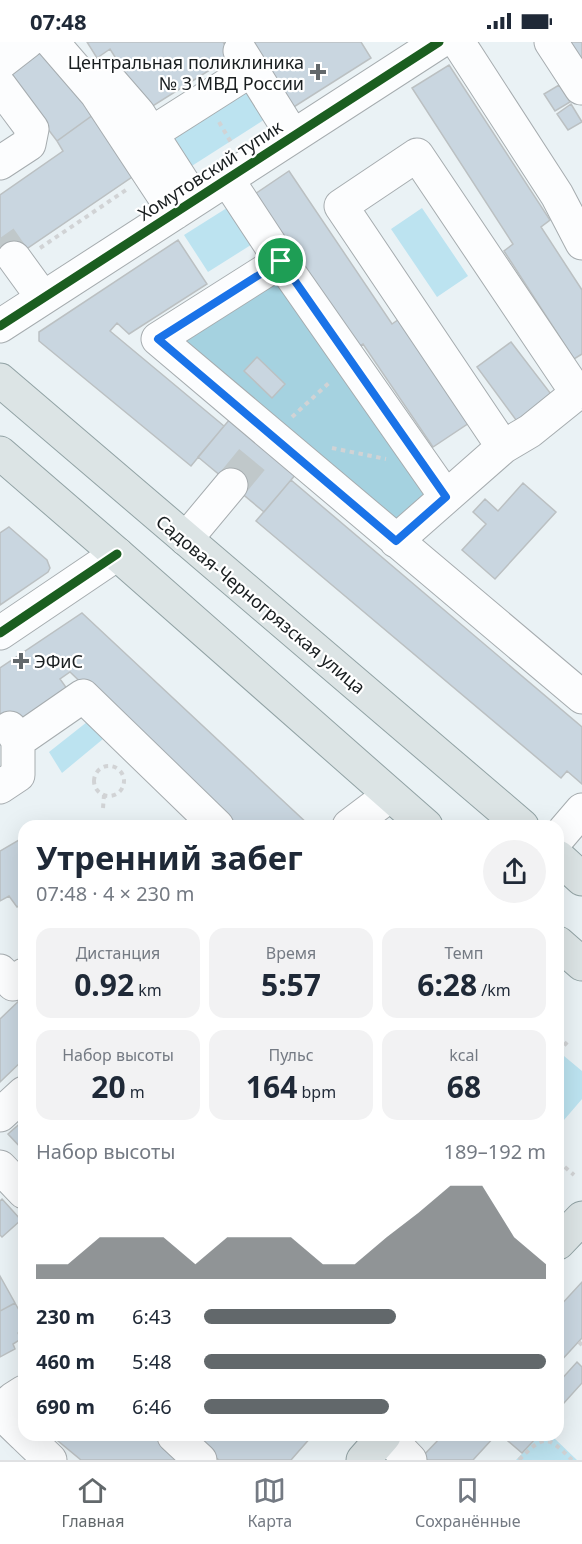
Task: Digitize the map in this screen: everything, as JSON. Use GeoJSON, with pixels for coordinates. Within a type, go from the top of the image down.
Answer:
{"type":"FeatureCollection","features":[{"type":"Feature","properties":{"kind":"main road","name":"Садовая-Черногрязская улица"},"geometry":{"type":"LineString","coordinates":[[0,380],[515,820]]}},
{"type":"Feature","properties":{"kind":"main road"},"geometry":{"type":"LineString","coordinates":[[4,463],[117,554],[419,820]]}},
{"type":"Feature","properties":{"kind":"main road"},"geometry":{"type":"LineString","coordinates":[[564,862],[582,879]]}},
{"type":"Feature","properties":{"kind":"main road"},"geometry":{"type":"LineString","coordinates":[[564,1237],[582,1218]]}},
{"type":"Feature","properties":{"kind":"main road"},"geometry":{"type":"LineString","coordinates":[[363,1460],[380,1441]]}},
{"type":"Feature","properties":{"kind":"street"},"geometry":{"type":"LineString","coordinates":[[0,63],[27,42]]}},
{"type":"Feature","properties":{"kind":"street"},"geometry":{"type":"LineString","coordinates":[[52,42],[96,93],[149,174],[185,206]]}},
{"type":"Feature","properties":{"kind":"street"},"geometry":{"type":"LineString","coordinates":[[78,42],[152,133],[185,206]]}},
{"type":"Feature","properties":{"kind":"street","name":"Хомутовский тупик"},"geometry":{"type":"LineString","coordinates":[[0,326],[439,42]]}},
{"type":"Feature","properties":{"kind":"street"},"geometry":{"type":"LineString","coordinates":[[458,42],[557,195],[582,243]]}},
{"type":"Feature","properties":{"kind":"street"},"geometry":{"type":"LineString","coordinates":[[551,42],[582,87]]}},
{"type":"Feature","properties":{"kind":"street"},"geometry":{"type":"LineString","coordinates":[[152,133],[245,60],[293,136]]}},
{"type":"Feature","properties":{"kind":"street"},"geometry":{"type":"LineString","coordinates":[[0,86],[32,129],[29,144],[0,163]]}},
{"type":"Feature","properties":{"kind":"street"},"geometry":{"type":"LineString","coordinates":[[396,541],[503,447],[530,431],[580,391],[417,155],[341,206],[503,447]]}},
{"type":"Feature","properties":{"kind":"street"},"geometry":{"type":"LineString","coordinates":[[226,179],[446,497]]}},
{"type":"Feature","properties":{"kind":"street"},"geometry":{"type":"LineString","coordinates":[[16,261],[43,298]]}},
{"type":"Feature","properties":{"kind":"street"},"geometry":{"type":"LineString","coordinates":[[281,261],[158,339],[268,441],[396,541],[582,697]]}},
{"type":"Feature","properties":{"kind":"street"},"geometry":{"type":"LineString","coordinates":[[186,539],[231,485]]}},
{"type":"Feature","properties":{"kind":"street"},"geometry":{"type":"LineString","coordinates":[[0,633],[117,554]]}},
{"type":"Feature","properties":{"kind":"street"},"geometry":{"type":"LineString","coordinates":[[0,788],[18,775],[14,734],[83,696],[211,820]]}},
{"type":"Feature","properties":{"kind":"street"},"geometry":{"type":"LineString","coordinates":[[358,820],[390,795]]}},
{"type":"Feature","properties":{"kind":"street"},"geometry":{"type":"LineString","coordinates":[[564,831],[582,810]]}},
{"type":"Feature","properties":{"kind":"street"},"geometry":{"type":"LineString","coordinates":[[0,971],[13,984],[18,980]]}},
{"type":"Feature","properties":{"kind":"street"},"geometry":{"type":"LineString","coordinates":[[0,1115],[18,1098]]}},
{"type":"Feature","properties":{"kind":"street"},"geometry":{"type":"LineString","coordinates":[[0,1167],[18,1186]]}},
{"type":"Feature","properties":{"kind":"street"},"geometry":{"type":"LineString","coordinates":[[7,1399],[18,1422]]}},
{"type":"Feature","properties":{"kind":"street"},"geometry":{"type":"LineString","coordinates":[[0,1431],[16,1460]]}},
{"type":"Feature","properties":{"kind":"street"},"geometry":{"type":"LineString","coordinates":[[30,1441],[50,1460]]}},
{"type":"Feature","properties":{"kind":"street"},"geometry":{"type":"LineString","coordinates":[[179,1441],[200,1460]]}},
{"type":"Feature","properties":{"kind":"street"},"geometry":{"type":"LineString","coordinates":[[390,1441],[410,1460]]}},
{"type":"Feature","properties":{"kind":"path"},"geometry":{"type":"LineString","coordinates":[[16,261],[149,174]]}},
{"type":"Feature","properties":{"kind":"path"},"geometry":{"type":"LineString","coordinates":[[268,441],[352,362]]}},
{"type":"Feature","properties":{"kind":"path"},"geometry":{"type":"LineString","coordinates":[[327,447],[426,468]]}},
{"type":"Feature","properties":{"kind":"path"},"geometry":{"type":"LineString","coordinates":[[115,767],[124,777],[122,790],[110,796],[104,795],[98,791],[95,778],[102,768],[115,767]]}},
{"type":"Feature","properties":{"kind":"path"},"geometry":{"type":"LineString","coordinates":[[103,808],[104,795]]}},
{"type":"Feature","properties":{"kind":"path"},"geometry":{"type":"LineString","coordinates":[[564,1045],[569,1040]]}},
{"type":"Feature","properties":{"kind":"path"},"geometry":{"type":"LineString","coordinates":[[564,1166],[574,1175]]}},
{"type":"Feature","properties":{"kind":"path"},"geometry":{"type":"LineString","coordinates":[[519,1460],[536,1442],[546,1441],[556,1444],[572,1460]]}},
{"type":"Feature","properties":{"kind":"shaded area"},"geometry":{"type":"Polygon","coordinates":[[[253,88],[270,116],[187,169],[170,141],[253,88]]]}},
{"type":"Feature","properties":{"kind":"shaded area"},"geometry":{"type":"Polygon","coordinates":[[[230,206],[254,243],[208,272],[184,235],[230,206]]]}},
{"type":"Feature","properties":{"kind":"shaded area"},"geometry":{"type":"Polygon","coordinates":[[[422,208],[468,276],[437,297],[391,229],[422,208]]]}},
{"type":"Feature","properties":{"kind":"shaded area"},"geometry":{"type":"Polygon","coordinates":[[[278,275],[435,495],[398,526],[180,339],[278,275]]]}},
{"type":"Feature","properties":{"kind":"shaded area"},"geometry":{"type":"Polygon","coordinates":[[[87,722],[103,739],[62,773],[49,752],[87,722]]]}},
{"type":"Feature","properties":{"kind":"shaded area"},"geometry":{"type":"Polygon","coordinates":[[[564,1056],[582,1071],[582,1099],[564,1120],[564,1056]]]}},
{"type":"Feature","properties":{"kind":"shaded area"},"geometry":{"type":"Polygon","coordinates":[[[534,1441],[557,1441],[577,1460],[516,1460],[534,1441]]]}},
{"type":"Feature","properties":{"kind":"building"},"geometry":{"type":"Polygon","coordinates":[[[43,42],[97,112],[57,141],[4,71],[43,42]]]}},
{"type":"Feature","properties":{"kind":"building"},"geometry":{"type":"Polygon","coordinates":[[[87,42],[223,42],[232,56],[148,109],[110,49],[97,58],[87,42]]]}},
{"type":"Feature","properties":{"kind":"building"},"geometry":{"type":"Polygon","coordinates":[[[223,42],[361,42],[371,58],[289,110],[232,56],[223,42]]]}},
{"type":"Feature","properties":{"kind":"building"},"geometry":{"type":"Polygon","coordinates":[[[564,42],[582,42],[582,62],[564,42]]]}},
{"type":"Feature","properties":{"kind":"building"},"geometry":{"type":"Polygon","coordinates":[[[449,65],[550,220],[541,227],[582,290],[582,354],[574,359],[504,251],[513,244],[412,88],[449,65]]]}},
{"type":"Feature","properties":{"kind":"building"},"geometry":{"type":"Polygon","coordinates":[[[559,85],[570,102],[555,111],[544,94],[559,85]]]}},
{"type":"Feature","properties":{"kind":"building"},"geometry":{"type":"Polygon","coordinates":[[[571,104],[582,122],[568,130],[557,114],[571,104]]]}},
{"type":"Feature","properties":{"kind":"building"},"geometry":{"type":"Polygon","coordinates":[[[97,112],[135,175],[0,267],[0,195],[63,151],[57,141],[97,112]]]}},
{"type":"Feature","properties":{"kind":"building"},"geometry":{"type":"Polygon","coordinates":[[[289,171],[392,324],[402,317],[472,421],[433,447],[363,344],[358,347],[255,194],[289,171]]]}},
{"type":"Feature","properties":{"kind":"building"},"geometry":{"type":"Polygon","coordinates":[[[178,240],[207,284],[129,334],[117,323],[110,331],[224,426],[191,466],[39,341],[39,332],[178,240]]]}},
{"type":"Feature","properties":{"kind":"building"},"geometry":{"type":"Polygon","coordinates":[[[511,342],[554,398],[519,424],[477,367],[511,342]]]}},
{"type":"Feature","properties":{"kind":"building"},"geometry":{"type":"Polygon","coordinates":[[[257,357],[285,384],[272,398],[244,371],[257,357]]]}},
{"type":"Feature","properties":{"kind":"building"},"geometry":{"type":"Polygon","coordinates":[[[230,419],[296,474],[264,512],[198,457],[230,419]]]}},
{"type":"Feature","properties":{"kind":"building"},"geometry":{"type":"Polygon","coordinates":[[[291,480],[582,727],[582,784],[567,771],[561,778],[256,521],[291,480]]]}},
{"type":"Feature","properties":{"kind":"building"},"geometry":{"type":"Polygon","coordinates":[[[523,483],[556,512],[495,579],[462,550],[486,524],[473,512],[485,499],[498,511],[523,483]]]}},
{"type":"Feature","properties":{"kind":"building"},"geometry":{"type":"Polygon","coordinates":[[[9,527],[47,560],[50,568],[48,572],[0,605],[0,533],[9,527]]]}},
{"type":"Feature","properties":{"kind":"building"},"geometry":{"type":"Polygon","coordinates":[[[82,613],[304,820],[225,820],[70,672],[60,679],[70,693],[0,734],[0,668],[82,613]]]}},
{"type":"Feature","properties":{"kind":"building"},"geometry":{"type":"Polygon","coordinates":[[[18,840],[17,907],[9,896],[0,901],[0,851],[18,840]]]}},
{"type":"Feature","properties":{"kind":"building"},"geometry":{"type":"Polygon","coordinates":[[[18,1002],[18,1065],[0,1082],[0,1019],[18,1002]]]}},
{"type":"Feature","properties":{"kind":"building"},"geometry":{"type":"Polygon","coordinates":[[[18,1125],[18,1145],[8,1134],[18,1125]]]}},
{"type":"Feature","properties":{"kind":"building"},"geometry":{"type":"Polygon","coordinates":[[[2,1199],[18,1217],[18,1223],[2,1237],[0,1235],[0,1201],[2,1199]]]}},
{"type":"Feature","properties":{"kind":"building"},"geometry":{"type":"Polygon","coordinates":[[[0,1276],[15,1303],[0,1311],[0,1276]]]}},
{"type":"Feature","properties":{"kind":"building"},"geometry":{"type":"Polygon","coordinates":[[[582,1282],[582,1338],[564,1358],[564,1302],[582,1282]]]}},
{"type":"Feature","properties":{"kind":"building"},"geometry":{"type":"Polygon","coordinates":[[[15,1303],[18,1308],[18,1341],[13,1344],[15,1349],[0,1357],[0,1311],[15,1303]]]}},
{"type":"Feature","properties":{"kind":"building"},"geometry":{"type":"Polygon","coordinates":[[[577,1362],[582,1367],[582,1383],[564,1403],[564,1376],[577,1362]]]}},
{"type":"Feature","properties":{"kind":"building"},"geometry":{"type":"Polygon","coordinates":[[[58,1441],[164,1441],[179,1460],[81,1460],[58,1441]]]}},
{"type":"Feature","properties":{"kind":"building"},"geometry":{"type":"Polygon","coordinates":[[[196,1441],[308,1441],[291,1460],[219,1460],[196,1441]]]}},
{"type":"Feature","properties":{"kind":"building"},"geometry":{"type":"Polygon","coordinates":[[[437,1441],[490,1441],[473,1460],[420,1459],[437,1441]]]}},
{"type":"Feature","properties":{"kind":"building"},"geometry":{"type":"Polygon","coordinates":[[[508,1441],[533,1441],[522,1453],[508,1441]]]}},
{"type":"Feature","properties":{"kind":"tunnel"},"geometry":{"type":"LineString","coordinates":[[0,238],[14,258]]}},
{"type":"Feature","properties":{"kind":"tunnel"},"geometry":{"type":"LineString","coordinates":[[231,485],[263,446]]}},
{"type":"Feature","properties":{"kind":"cycle path"},"geometry":{"type":"LineString","coordinates":[[0,326],[439,42]]}},
{"type":"Feature","properties":{"kind":"cycle path"},"geometry":{"type":"LineString","coordinates":[[0,633],[117,554]]}},
{"type":"Feature","properties":{"kind":"place","name":"Центральная поликлиника № 3 МВД России"},"geometry":{"type":"Point","coordinates":[318,72]}},
{"type":"Feature","properties":{"kind":"place","name":"ЭФиС"},"geometry":{"type":"Point","coordinates":[21,661]}},
{"type":"Feature","properties":{"kind":"route"},"geometry":{"type":"LineString","coordinates":[[281,261],[446,497],[396,541],[158,339],[281,261]]}}]}
